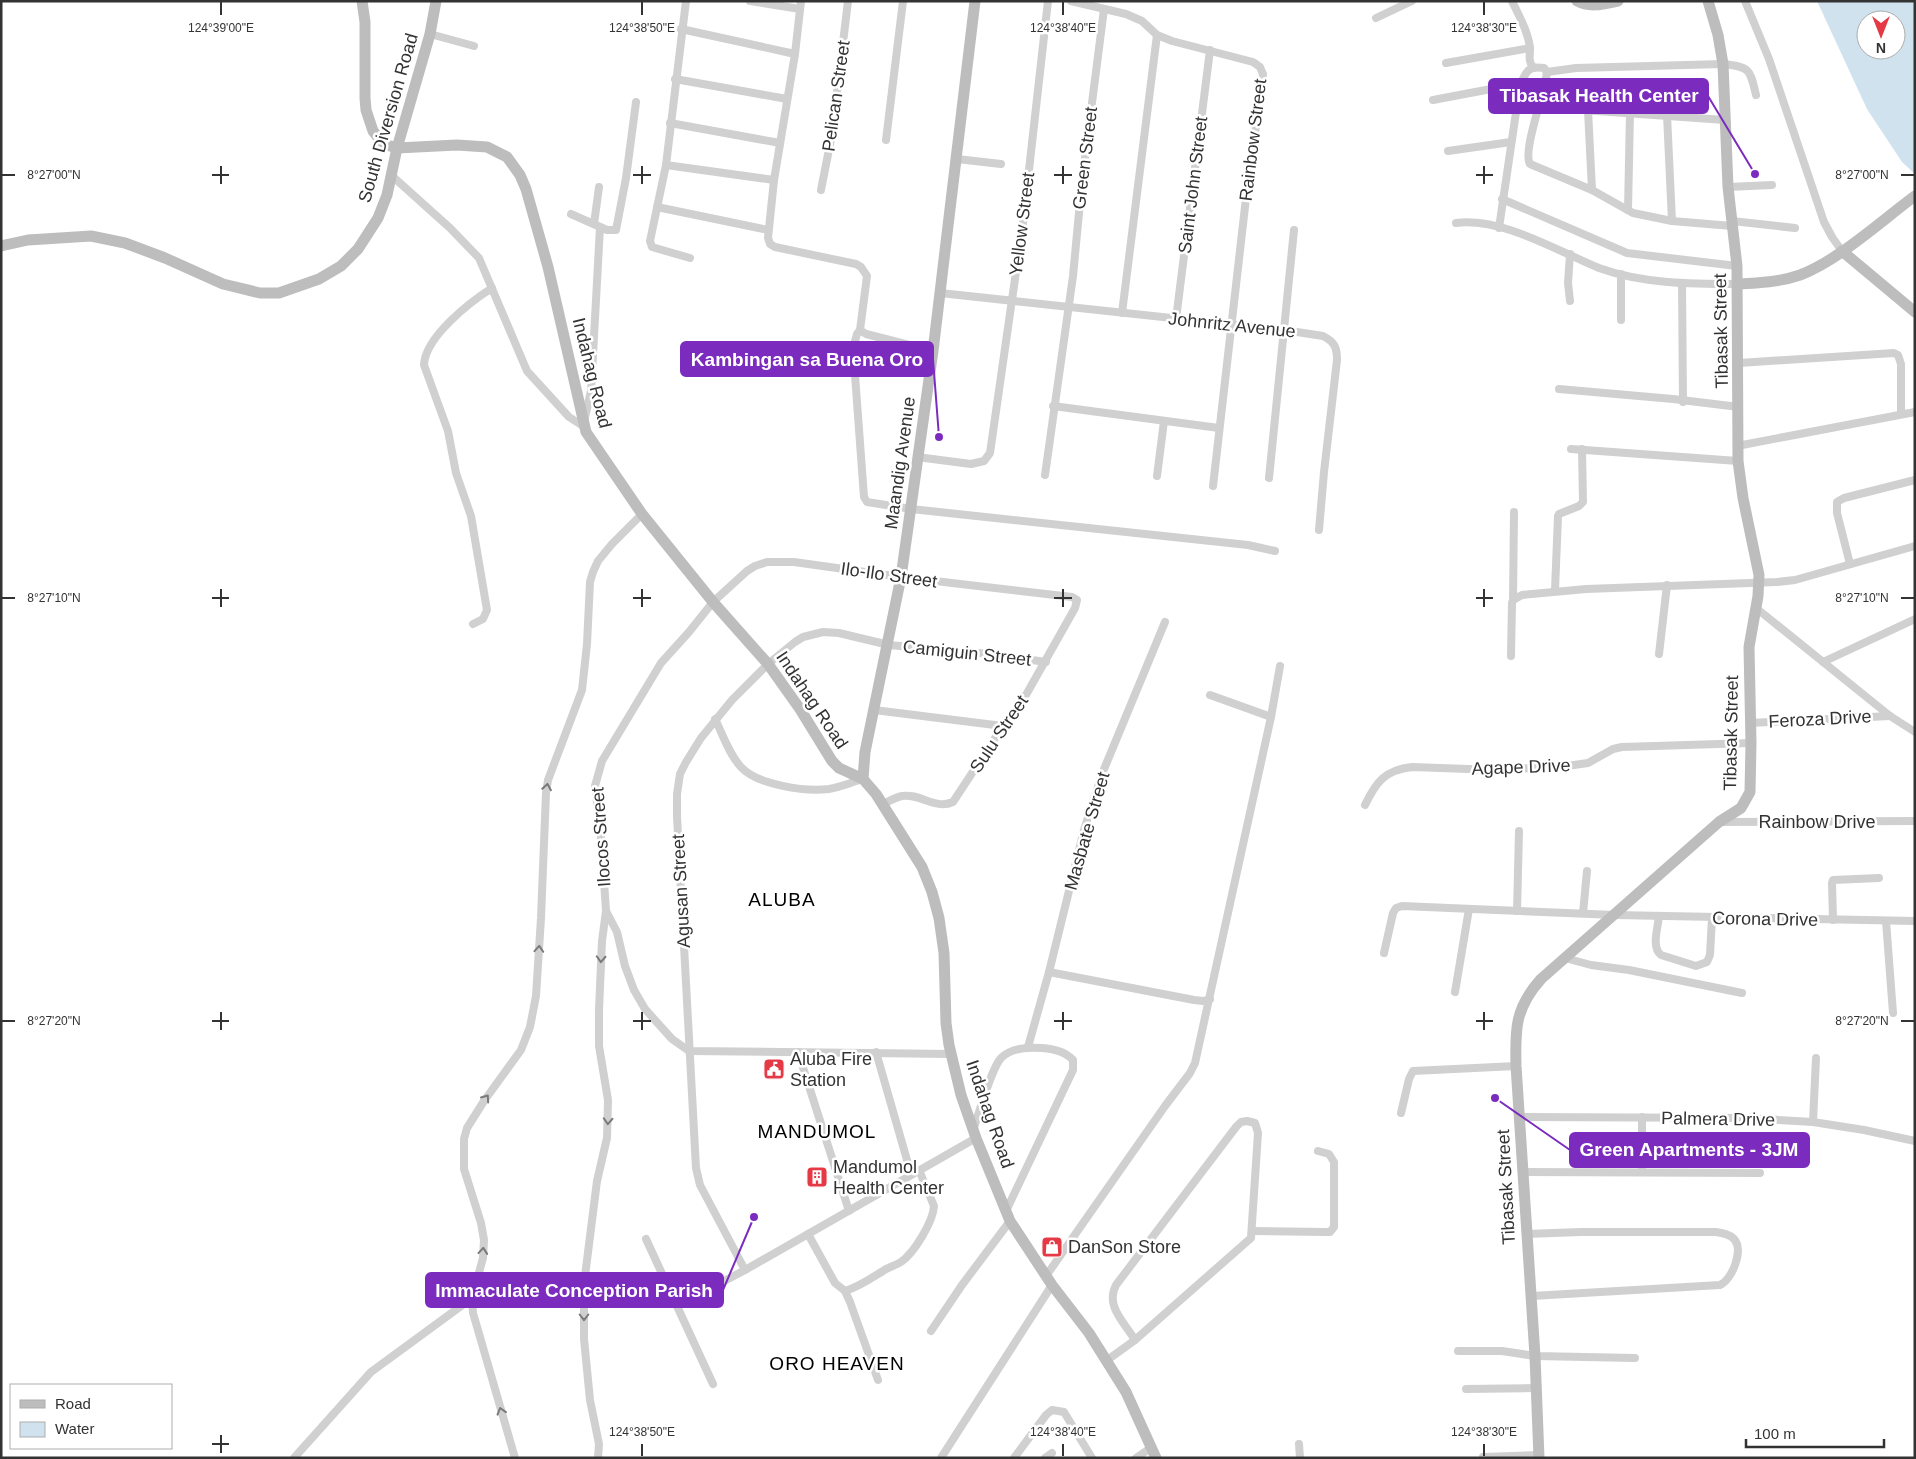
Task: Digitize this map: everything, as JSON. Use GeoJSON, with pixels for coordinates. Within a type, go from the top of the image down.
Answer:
{"type":"FeatureCollection","features":[{"type":"Feature","properties":{"kind":"street"},"geometry":{"type":"LineString","coordinates":[[362,1],[365,22],[364,83],[366,110],[377,137],[387,145],[397,148]]}},
{"type":"Feature","properties":{"kind":"street","name":"South Diversion Road"},"geometry":{"type":"LineString","coordinates":[[1,246],[28,240],[91,236],[126,243],[223,284],[260,293],[279,293],[319,279],[341,266],[358,249],[378,218],[387,195],[397,148],[430,34],[436,1]]}},
{"type":"Feature","properties":{"kind":"street"},"geometry":{"type":"LineString","coordinates":[[686,1],[681,29],[666,165],[651,244],[659,249],[690,258]]}},
{"type":"Feature","properties":{"kind":"street"},"geometry":{"type":"LineString","coordinates":[[750,1],[801,5],[795,54],[774,180],[768,230],[770,244],[775,247],[856,264],[864,270],[867,276],[860,330],[853,348],[864,496],[870,503],[1248,545],[1275,551]]}},
{"type":"Feature","properties":{"kind":"street","name":"Pelican Street"},"geometry":{"type":"LineString","coordinates":[[821,190],[832,134],[848,1]]}},
{"type":"Feature","properties":{"kind":"street"},"geometry":{"type":"LineString","coordinates":[[886,140],[903,1]]}},
{"type":"Feature","properties":{"kind":"street","name":"Maandig Avenue"},"geometry":{"type":"LineString","coordinates":[[863,779],[865,752],[889,644],[911,509],[933,351],[975,1]]}},
{"type":"Feature","properties":{"kind":"street","name":"Yellow Street"},"geometry":{"type":"LineString","coordinates":[[917,457],[942,461],[979,463],[988,458],[1023,223],[1048,1]]}},
{"type":"Feature","properties":{"kind":"street","name":"Rainbow Street"},"geometry":{"type":"LineString","coordinates":[[1071,1],[1126,14],[1142,21],[1157,35],[1172,41],[1252,62],[1260,67],[1263,74],[1230,325]]}},
{"type":"Feature","properties":{"kind":"street"},"geometry":{"type":"LineString","coordinates":[[1376,18],[1412,1]]}},
{"type":"Feature","properties":{"kind":"street"},"geometry":{"type":"LineString","coordinates":[[1512,1],[1525,29],[1530,48],[1529,61],[1533,67]]}},
{"type":"Feature","properties":{"kind":"street"},"geometry":{"type":"LineString","coordinates":[[1577,1],[1586,5],[1596,6],[1618,1]]}},
{"type":"Feature","properties":{"kind":"street","name":"Tibasak Street"},"geometry":{"type":"LineString","coordinates":[[1539,1456],[1532,1296],[1526,1234],[1516,1066],[1516,1028],[1522,1005],[1532,989],[1565,958],[1718,822],[1741,808],[1748,799],[1751,780],[1749,647],[1759,584],[1757,560],[1743,498],[1738,462],[1739,363],[1737,266],[1728,187],[1723,64],[1718,35],[1708,1]]}},
{"type":"Feature","properties":{"kind":"street"},"geometry":{"type":"LineString","coordinates":[[1745,1],[1769,59],[1824,222],[1832,237],[1842,251],[1915,312]]}},
{"type":"Feature","properties":{"kind":"street","name":"Green Street"},"geometry":{"type":"LineString","coordinates":[[1045,475],[1068,307],[1104,9]]}},
{"type":"Feature","properties":{"kind":"street"},"geometry":{"type":"LineString","coordinates":[[681,29],[795,54]]}},
{"type":"Feature","properties":{"kind":"street"},"geometry":{"type":"LineString","coordinates":[[430,34],[474,46]]}},
{"type":"Feature","properties":{"kind":"street"},"geometry":{"type":"LineString","coordinates":[[1122,313],[1157,35]]}},
{"type":"Feature","properties":{"kind":"street"},"geometry":{"type":"LineString","coordinates":[[1446,63],[1482,55],[1530,48]]}},
{"type":"Feature","properties":{"kind":"street","name":"Saint John Street"},"geometry":{"type":"LineString","coordinates":[[1176,319],[1210,50]]}},
{"type":"Feature","properties":{"kind":"street"},"geometry":{"type":"LineString","coordinates":[[1547,72],[1576,68],[1723,64],[1747,69],[1752,79],[1756,96]]}},
{"type":"Feature","properties":{"kind":"street"},"geometry":{"type":"LineString","coordinates":[[1499,228],[1520,85],[1526,72],[1533,67],[1544,68],[1547,72]]}},
{"type":"Feature","properties":{"kind":"street"},"geometry":{"type":"LineString","coordinates":[[1547,72],[1528,150],[1530,164],[1592,190],[1634,213],[1672,220],[1795,228]]}},
{"type":"Feature","properties":{"kind":"street"},"geometry":{"type":"LineString","coordinates":[[676,79],[787,99]]}},
{"type":"Feature","properties":{"kind":"street"},"geometry":{"type":"LineString","coordinates":[[1433,100],[1520,85]]}},
{"type":"Feature","properties":{"kind":"street"},"geometry":{"type":"LineString","coordinates":[[571,214],[610,231],[617,229],[636,102]]}},
{"type":"Feature","properties":{"kind":"street"},"geometry":{"type":"LineString","coordinates":[[1540,107],[1725,120]]}},
{"type":"Feature","properties":{"kind":"street"},"geometry":{"type":"LineString","coordinates":[[1588,110],[1592,190]]}},
{"type":"Feature","properties":{"kind":"street"},"geometry":{"type":"LineString","coordinates":[[1628,210],[1630,112]]}},
{"type":"Feature","properties":{"kind":"street"},"geometry":{"type":"LineString","coordinates":[[1667,115],[1672,220]]}},
{"type":"Feature","properties":{"kind":"street"},"geometry":{"type":"LineString","coordinates":[[670,123],[780,143]]}},
{"type":"Feature","properties":{"kind":"street"},"geometry":{"type":"LineString","coordinates":[[1448,151],[1511,142]]}},
{"type":"Feature","properties":{"kind":"street","name":"Indahag Road"},"geometry":{"type":"LineString","coordinates":[[397,148],[457,145],[487,147],[507,157],[513,164],[526,188],[548,267],[584,426],[589,438],[642,514],[713,602],[768,664],[800,709],[824,751],[832,761],[839,768],[863,779],[883,804],[922,867],[932,892],[939,918],[944,953],[946,1023],[951,1054],[961,1095],[975,1134],[1008,1216],[1049,1280],[1089,1333],[1126,1392],[1154,1452]]}},
{"type":"Feature","properties":{"kind":"street"},"geometry":{"type":"LineString","coordinates":[[956,159],[1001,164]]}},
{"type":"Feature","properties":{"kind":"street"},"geometry":{"type":"LineString","coordinates":[[666,165],[774,180]]}},
{"type":"Feature","properties":{"kind":"street"},"geometry":{"type":"LineString","coordinates":[[391,175],[473,252],[482,265],[527,371],[569,417],[584,426],[591,391],[599,187]]}},
{"type":"Feature","properties":{"kind":"street"},"geometry":{"type":"LineString","coordinates":[[1728,187],[1772,186]]}},
{"type":"Feature","properties":{"kind":"street"},"geometry":{"type":"LineString","coordinates":[[1456,223],[1473,222],[1499,228],[1536,240],[1600,268],[1646,280],[1738,284],[1769,282],[1798,276],[1826,262],[1915,196]]}},
{"type":"Feature","properties":{"kind":"street"},"geometry":{"type":"LineString","coordinates":[[1502,199],[1627,253],[1737,266]]}},
{"type":"Feature","properties":{"kind":"street"},"geometry":{"type":"LineString","coordinates":[[657,207],[768,230]]}},
{"type":"Feature","properties":{"kind":"street"},"geometry":{"type":"LineString","coordinates":[[1269,478],[1294,230]]}},
{"type":"Feature","properties":{"kind":"street"},"geometry":{"type":"LineString","coordinates":[[1570,254],[1568,283],[1570,301]]}},
{"type":"Feature","properties":{"kind":"street"},"geometry":{"type":"LineString","coordinates":[[1621,320],[1622,274]]}},
{"type":"Feature","properties":{"kind":"street"},"geometry":{"type":"LineString","coordinates":[[1682,283],[1683,402]]}},
{"type":"Feature","properties":{"kind":"street"},"geometry":{"type":"LineString","coordinates":[[473,624],[483,619],[487,610],[475,536],[471,516],[456,473],[448,431],[426,370],[424,357],[436,339],[461,310],[492,288]]}},
{"type":"Feature","properties":{"kind":"street","name":"Johnritz Avenue"},"geometry":{"type":"LineString","coordinates":[[940,293],[1284,330],[1323,336],[1332,342],[1337,350],[1319,530]]}},
{"type":"Feature","properties":{"kind":"street"},"geometry":{"type":"LineString","coordinates":[[1213,486],[1230,325]]}},
{"type":"Feature","properties":{"kind":"street"},"geometry":{"type":"LineString","coordinates":[[860,330],[866,334],[933,351]]}},
{"type":"Feature","properties":{"kind":"street"},"geometry":{"type":"LineString","coordinates":[[1739,363],[1894,353],[1898,355],[1901,364],[1900,414]]}},
{"type":"Feature","properties":{"kind":"street"},"geometry":{"type":"LineString","coordinates":[[1559,389],[1739,407]]}},
{"type":"Feature","properties":{"kind":"street"},"geometry":{"type":"LineString","coordinates":[[1053,406],[1219,428]]}},
{"type":"Feature","properties":{"kind":"street"},"geometry":{"type":"LineString","coordinates":[[1738,446],[1915,412]]}},
{"type":"Feature","properties":{"kind":"street"},"geometry":{"type":"LineString","coordinates":[[1157,476],[1164,421]]}},
{"type":"Feature","properties":{"kind":"street"},"geometry":{"type":"LineString","coordinates":[[1571,449],[1738,462]]}},
{"type":"Feature","properties":{"kind":"street"},"geometry":{"type":"LineString","coordinates":[[1555,590],[1558,516],[1579,506],[1584,499],[1582,450]]}},
{"type":"Feature","properties":{"kind":"street"},"geometry":{"type":"LineString","coordinates":[[1850,564],[1837,513],[1837,502],[1844,498],[1915,480]]}},
{"type":"Feature","properties":{"kind":"street"},"geometry":{"type":"LineString","coordinates":[[1511,656],[1514,512]]}},
{"type":"Feature","properties":{"kind":"street"},"geometry":{"type":"LineString","coordinates":[[515,1458],[478,1331],[472,1298],[483,1258],[484,1240],[481,1223],[464,1169],[464,1139],[466,1128],[521,1050],[530,1027],[536,996],[542,918],[546,793],[548,780],[582,690],[587,644],[590,582],[598,561],[642,514]]}},
{"type":"Feature","properties":{"kind":"street"},"geometry":{"type":"LineString","coordinates":[[1513,600],[1522,595],[1555,590],[1759,584],[1795,580],[1915,546]]}},
{"type":"Feature","properties":{"kind":"street","name":"Ilo-Ilo Street"},"geometry":{"type":"LineString","coordinates":[[713,602],[747,571],[767,562],[794,562],[901,577],[1072,597],[1077,600]]}},
{"type":"Feature","properties":{"kind":"street"},"geometry":{"type":"LineString","coordinates":[[1659,654],[1667,586]]}},
{"type":"Feature","properties":{"kind":"street","name":"Sulu Street"},"geometry":{"type":"LineString","coordinates":[[883,804],[902,796],[917,797],[938,804],[947,805],[953,802],[1003,726],[1018,709],[1046,662],[1075,608],[1077,600]]}},
{"type":"Feature","properties":{"kind":"street","name":"Ilocos Street"},"geometry":{"type":"LineString","coordinates":[[689,1051],[658,1025],[646,1010],[634,990],[624,966],[617,932],[606,911],[602,836],[595,786],[602,761],[661,663],[713,602]]}},
{"type":"Feature","properties":{"kind":"street"},"geometry":{"type":"LineString","coordinates":[[1756,608],[1890,716],[1915,732]]}},
{"type":"Feature","properties":{"kind":"street"},"geometry":{"type":"LineString","coordinates":[[1823,662],[1915,619]]}},
{"type":"Feature","properties":{"kind":"street","name":"Masbate Street"},"geometry":{"type":"LineString","coordinates":[[1028,1047],[1049,972],[1082,838],[1102,774],[1165,622]]}},
{"type":"Feature","properties":{"kind":"street","name":"Agusan Street"},"geometry":{"type":"LineString","coordinates":[[745,1270],[700,1185],[698,1176],[689,1051],[677,794],[680,774],[715,720],[768,664],[794,642],[813,633],[823,632],[839,633],[889,644]]}},
{"type":"Feature","properties":{"kind":"street","name":"Camiguin Street"},"geometry":{"type":"LineString","coordinates":[[889,644],[990,654],[1046,662]]}},
{"type":"Feature","properties":{"kind":"street"},"geometry":{"type":"LineString","coordinates":[[941,1458],[1049,1280],[1159,1114],[1190,1074],[1199,1053],[1271,717],[1280,666]]}},
{"type":"Feature","properties":{"kind":"street"},"geometry":{"type":"LineString","coordinates":[[1210,695],[1271,717]]}},
{"type":"Feature","properties":{"kind":"street"},"geometry":{"type":"LineString","coordinates":[[874,710],[1003,726]]}},
{"type":"Feature","properties":{"kind":"street","name":"Feroza Drive"},"geometry":{"type":"LineString","coordinates":[[1750,723],[1890,716]]}},
{"type":"Feature","properties":{"kind":"street"},"geometry":{"type":"LineString","coordinates":[[715,720],[741,768],[760,779],[793,787],[828,789],[863,779]]}},
{"type":"Feature","properties":{"kind":"street","name":"Agape Drive"},"geometry":{"type":"LineString","coordinates":[[1365,805],[1373,788],[1382,778],[1406,767],[1536,769],[1588,763],[1613,749],[1622,747],[1751,743]]}},
{"type":"Feature","properties":{"kind":"street","name":"Rainbow Drive"},"geometry":{"type":"LineString","coordinates":[[1718,822],[1915,821]]}},
{"type":"Feature","properties":{"kind":"street"},"geometry":{"type":"LineString","coordinates":[[1518,911],[1519,831]]}},
{"type":"Feature","properties":{"kind":"street"},"geometry":{"type":"LineString","coordinates":[[1583,913],[1587,871]]}},
{"type":"Feature","properties":{"kind":"street"},"geometry":{"type":"LineString","coordinates":[[1834,920],[1833,880],[1879,878]]}},
{"type":"Feature","properties":{"kind":"street","name":"Corona Drive"},"geometry":{"type":"LineString","coordinates":[[1384,953],[1393,913],[1396,908],[1402,906],[1712,918],[1915,921]]}},
{"type":"Feature","properties":{"kind":"street"},"geometry":{"type":"LineString","coordinates":[[1455,992],[1469,909]]}},
{"type":"Feature","properties":{"kind":"street"},"geometry":{"type":"LineString","coordinates":[[598,1458],[599,1444],[590,1400],[584,1339],[584,1284],[597,1181],[607,1138],[608,1106],[599,1046],[602,941],[606,911]]}},
{"type":"Feature","properties":{"kind":"street"},"geometry":{"type":"LineString","coordinates":[[1659,916],[1655,946],[1658,952],[1661,955],[1696,966],[1707,962],[1710,955],[1712,918]]}},
{"type":"Feature","properties":{"kind":"street"},"geometry":{"type":"LineString","coordinates":[[1886,921],[1893,1014]]}},
{"type":"Feature","properties":{"kind":"street"},"geometry":{"type":"LineString","coordinates":[[1565,958],[1742,994]]}},
{"type":"Feature","properties":{"kind":"street"},"geometry":{"type":"LineString","coordinates":[[1049,972],[1194,1000],[1210,998]]}},
{"type":"Feature","properties":{"kind":"street"},"geometry":{"type":"LineString","coordinates":[[677,1306],[849,1211],[919,1170],[975,1134],[1000,1060],[1009,1053],[1028,1047],[1060,1051],[1068,1054],[1074,1064],[1008,1216],[931,1331]]}},
{"type":"Feature","properties":{"kind":"street"},"geometry":{"type":"LineString","coordinates":[[689,1051],[951,1054]]}},
{"type":"Feature","properties":{"kind":"street"},"geometry":{"type":"LineString","coordinates":[[798,1052],[849,1211]]}},
{"type":"Feature","properties":{"kind":"street"},"geometry":{"type":"LineString","coordinates":[[876,1052],[911,1174]]}},
{"type":"Feature","properties":{"kind":"street"},"geometry":{"type":"LineString","coordinates":[[1813,1122],[1816,1058]]}},
{"type":"Feature","properties":{"kind":"street"},"geometry":{"type":"LineString","coordinates":[[1401,1113],[1409,1079],[1413,1071],[1516,1066]]}},
{"type":"Feature","properties":{"kind":"street","name":"Palmera Drive"},"geometry":{"type":"LineString","coordinates":[[1520,1117],[1746,1118],[1813,1122],[1915,1141]]}},
{"type":"Feature","properties":{"kind":"street"},"geometry":{"type":"LineString","coordinates":[[1642,1118],[1642,1172]]}},
{"type":"Feature","properties":{"kind":"street"},"geometry":{"type":"LineString","coordinates":[[1106,1361],[1136,1340],[1252,1238],[1258,1134],[1255,1123],[1241,1122],[1236,1127],[1116,1285],[1111,1296],[1113,1306],[1136,1340]]}},
{"type":"Feature","properties":{"kind":"street"},"geometry":{"type":"LineString","coordinates":[[1253,1231],[1326,1232],[1332,1230],[1334,1227],[1334,1162],[1329,1154],[1318,1150]]}},
{"type":"Feature","properties":{"kind":"street"},"geometry":{"type":"LineString","coordinates":[[845,1291],[901,1262],[924,1234],[934,1212],[934,1206],[919,1170]]}},
{"type":"Feature","properties":{"kind":"street"},"geometry":{"type":"LineString","coordinates":[[1523,1172],[1760,1173]]}},
{"type":"Feature","properties":{"kind":"street"},"geometry":{"type":"LineString","coordinates":[[1526,1234],[1716,1232],[1729,1235],[1736,1242],[1733,1270],[1726,1282],[1711,1286],[1532,1296]]}},
{"type":"Feature","properties":{"kind":"street"},"geometry":{"type":"LineString","coordinates":[[808,1234],[835,1284],[845,1291],[857,1318],[878,1380]]}},
{"type":"Feature","properties":{"kind":"street"},"geometry":{"type":"LineString","coordinates":[[646,1239],[713,1384]]}},
{"type":"Feature","properties":{"kind":"street"},"geometry":{"type":"LineString","coordinates":[[294,1458],[371,1372],[472,1298]]}},
{"type":"Feature","properties":{"kind":"street"},"geometry":{"type":"LineString","coordinates":[[1458,1351],[1502,1351],[1535,1356],[1635,1358]]}},
{"type":"Feature","properties":{"kind":"street"},"geometry":{"type":"LineString","coordinates":[[1466,1389],[1536,1388]]}},
{"type":"Feature","properties":{"kind":"street"},"geometry":{"type":"LineString","coordinates":[[1014,1458],[1046,1415],[1052,1410],[1064,1412],[1092,1458]]}},
{"type":"Feature","properties":{"kind":"street"},"geometry":{"type":"LineString","coordinates":[[1299,1444],[1300,1458]]}},
{"type":"Feature","properties":{"kind":"street"},"geometry":{"type":"LineString","coordinates":[[1136,1458],[1154,1452]]}},
{"type":"Feature","properties":{"kind":"street"},"geometry":{"type":"LineString","coordinates":[[1045,1458],[1052,1453]]}},
{"type":"Feature","properties":{"kind":"street"},"geometry":{"type":"LineString","coordinates":[[1483,1457],[1539,1456]]}},
{"type":"Feature","properties":{"kind":"water"},"geometry":{"type":"Polygon","coordinates":[[[1817,1],[1915,1],[1915,174],[1902,162],[1867,109],[1817,1]]]}},
{"type":"Feature","properties":{"kind":"place","name":"Tibasak Health Center"},"geometry":{"type":"Point","coordinates":[1755,174]}},
{"type":"Feature","properties":{"kind":"place","name":"Kambingan sa Buena Oro"},"geometry":{"type":"Point","coordinates":[939,437]}},
{"type":"Feature","properties":{"kind":"place","name":"Aluba Fire Station"},"geometry":{"type":"Point","coordinates":[774,1069]}},
{"type":"Feature","properties":{"kind":"place","name":"Green Apartments - 3JM"},"geometry":{"type":"Point","coordinates":[1495,1098]}},
{"type":"Feature","properties":{"kind":"place","name":"Mandumol Health Center"},"geometry":{"type":"Point","coordinates":[817,1177]}},
{"type":"Feature","properties":{"kind":"place","name":"Immaculate Conception Parish"},"geometry":{"type":"Point","coordinates":[754,1217]}},
{"type":"Feature","properties":{"kind":"place","name":"DanSon Store"},"geometry":{"type":"Point","coordinates":[1052,1247]}},
{"type":"Feature","properties":{"kind":"district","name":"ALUBA"},"geometry":{"type":"Point","coordinates":[782,899]}},
{"type":"Feature","properties":{"kind":"district","name":"MANDUMOL"},"geometry":{"type":"Point","coordinates":[817,1131]}},
{"type":"Feature","properties":{"kind":"district","name":"ORO HEAVEN"},"geometry":{"type":"Point","coordinates":[837,1363]}}]}
